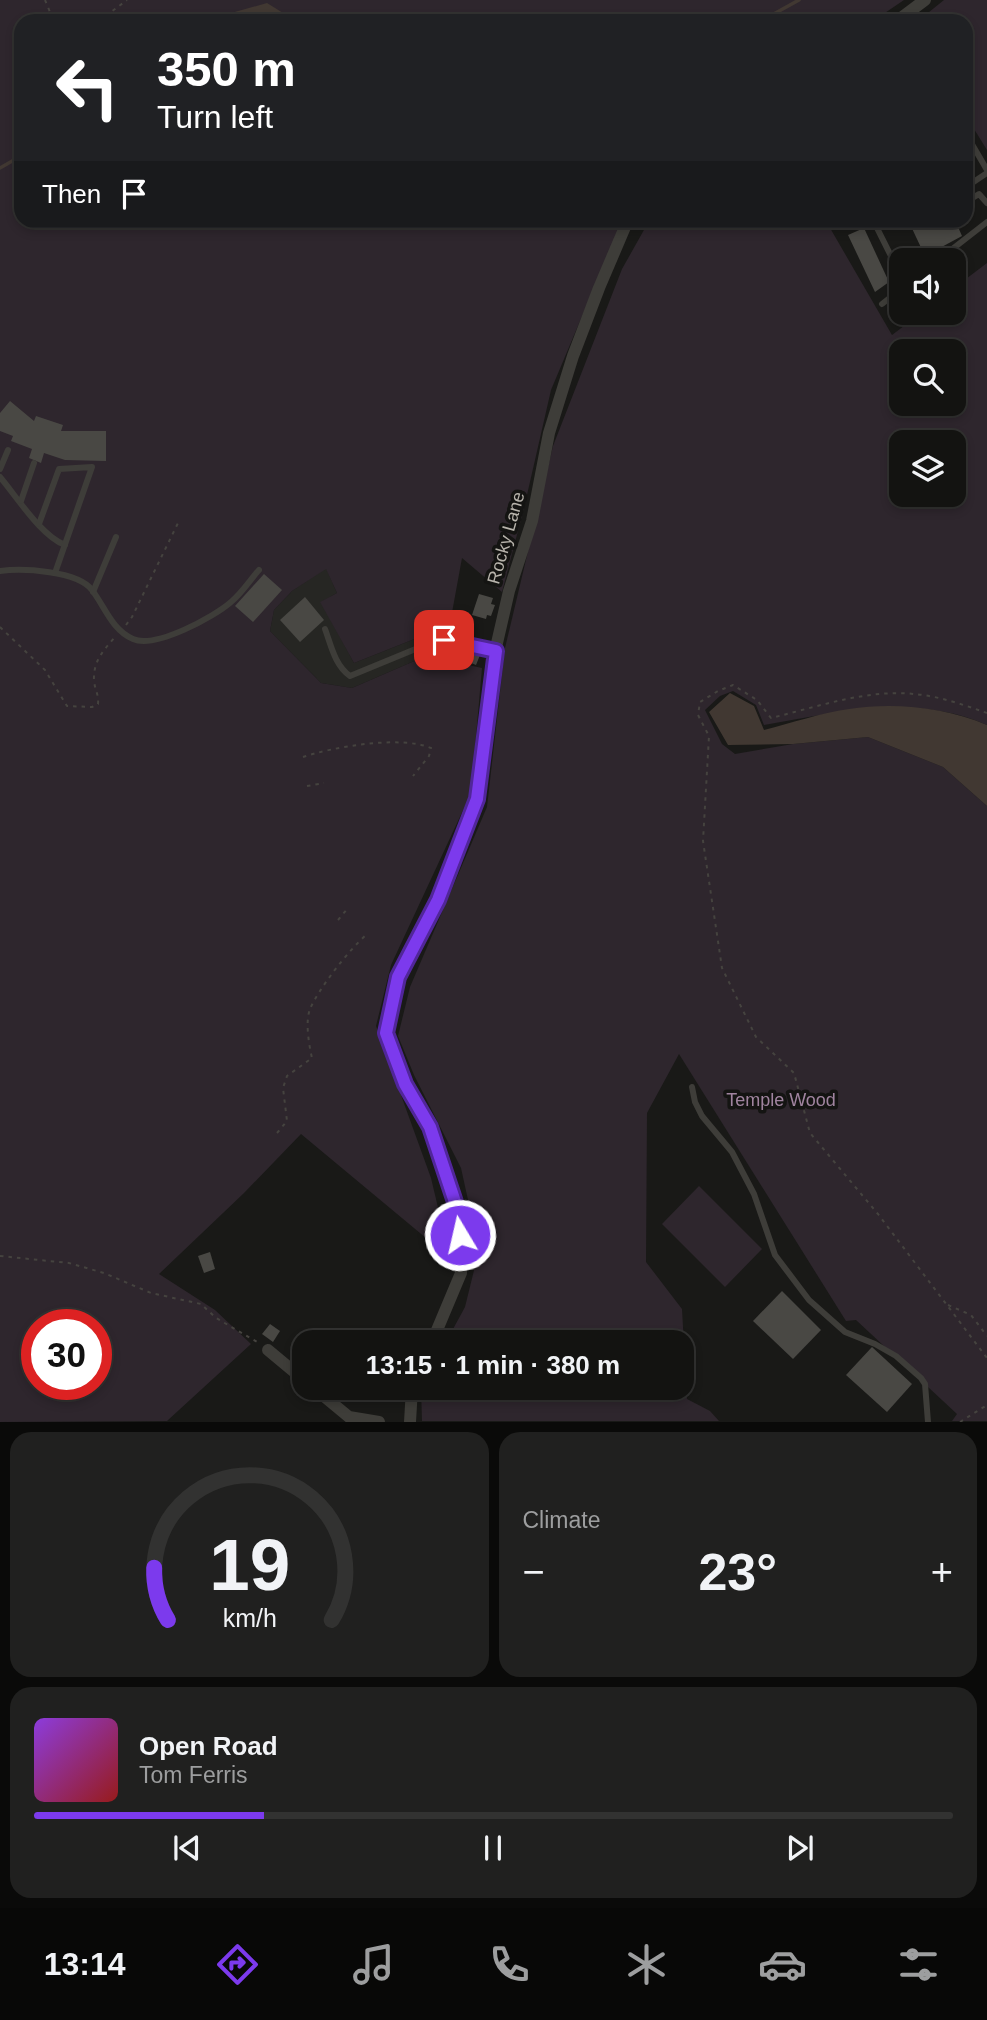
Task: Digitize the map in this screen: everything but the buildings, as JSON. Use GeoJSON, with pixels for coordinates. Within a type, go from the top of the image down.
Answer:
{"type":"FeatureCollection","features":[{"type":"Feature","properties":{"kind":"street"},"geometry":{"type":"LineString","coordinates":[[906,14],[925,0]]}},
{"type":"Feature","properties":{"kind":"street","name":"Rocky Lane"},"geometry":{"type":"LineString","coordinates":[[437,1330],[461,1273],[460,1217],[430,1127],[405,1084],[386,1033],[398,977],[438,900],[477,799],[496,651],[509,591],[532,522],[553,420],[586,320],[625,228]]}},
{"type":"Feature","properties":{"kind":"street"},"geometry":{"type":"LineString","coordinates":[[268,1350],[292,1370]]}},
{"type":"Feature","properties":{"kind":"street"},"geometry":{"type":"LineString","coordinates":[[326,1400],[346,1419],[379,1422]]}},
{"type":"Feature","properties":{"kind":"street"},"geometry":{"type":"LineString","coordinates":[[410,1422],[411,1400]]}},
{"type":"Feature","properties":{"kind":"lane"},"geometry":{"type":"LineString","coordinates":[[973,151],[987,172]]}},
{"type":"Feature","properties":{"kind":"lane"},"geometry":{"type":"LineString","coordinates":[[973,198],[987,190]]}},
{"type":"Feature","properties":{"kind":"lane"},"geometry":{"type":"LineString","coordinates":[[979,194],[987,203]]}},
{"type":"Feature","properties":{"kind":"lane"},"geometry":{"type":"LineString","coordinates":[[954,248],[987,222]]}},
{"type":"Feature","properties":{"kind":"lane"},"geometry":{"type":"LineString","coordinates":[[877,228],[889,252]]}},
{"type":"Feature","properties":{"kind":"lane"},"geometry":{"type":"LineString","coordinates":[[881,304],[889,298]]}},
{"type":"Feature","properties":{"kind":"lane"},"geometry":{"type":"LineString","coordinates":[[0,468],[8,450]]}},
{"type":"Feature","properties":{"kind":"lane"},"geometry":{"type":"LineString","coordinates":[[21,501],[34,463]]}},
{"type":"Feature","properties":{"kind":"lane"},"geometry":{"type":"LineString","coordinates":[[39,524],[59,469],[92,467],[55,573]]}},
{"type":"Feature","properties":{"kind":"lane"},"geometry":{"type":"LineString","coordinates":[[0,477],[39,524],[56,541],[65,545]]}},
{"type":"Feature","properties":{"kind":"lane"},"geometry":{"type":"LineString","coordinates":[[93,592],[116,537]]}},
{"type":"Feature","properties":{"kind":"lane"},"geometry":{"type":"LineString","coordinates":[[0,571],[55,573],[73,577],[91,588],[106,613],[121,630],[134,640],[151,642],[193,626],[232,602],[259,570]]}},
{"type":"Feature","properties":{"kind":"lane"},"geometry":{"type":"LineString","coordinates":[[325,629],[339,664],[350,676],[444,640],[496,651]]}},
{"type":"Feature","properties":{"kind":"lane"},"geometry":{"type":"LineString","coordinates":[[692,1087],[702,1116],[732,1152],[754,1194],[775,1255],[809,1300],[845,1332],[896,1356],[921,1378],[925,1384],[928,1422]]}},
{"type":"Feature","properties":{"kind":"path"},"geometry":{"type":"LineString","coordinates":[[108,14],[127,0]]}},
{"type":"Feature","properties":{"kind":"path"},"geometry":{"type":"LineString","coordinates":[[0,628],[45,670],[67,706],[92,707],[97,704],[99,695],[94,682],[97,657],[132,617],[178,523]]}},
{"type":"Feature","properties":{"kind":"path"},"geometry":{"type":"LineString","coordinates":[[987,713],[914,694],[876,695],[771,718],[757,700],[733,685],[700,702],[698,715],[709,736],[703,841],[722,968],[756,1037],[794,1073],[810,1133],[878,1214],[987,1358]]}},
{"type":"Feature","properties":{"kind":"path"},"geometry":{"type":"LineString","coordinates":[[303,757],[321,751],[388,743],[422,744],[431,748],[429,756],[413,776]]}},
{"type":"Feature","properties":{"kind":"path"},"geometry":{"type":"LineString","coordinates":[[307,786],[324,783]]}},
{"type":"Feature","properties":{"kind":"path"},"geometry":{"type":"LineString","coordinates":[[338,920],[348,908]]}},
{"type":"Feature","properties":{"kind":"path"},"geometry":{"type":"LineString","coordinates":[[277,1133],[287,1121],[283,1088],[286,1076],[312,1058],[309,1045],[309,1011],[340,962],[366,936]]}},
{"type":"Feature","properties":{"kind":"path"},"geometry":{"type":"LineString","coordinates":[[0,1256],[69,1263],[104,1273],[151,1293],[201,1304],[216,1318],[268,1350]]}},
{"type":"Feature","properties":{"kind":"path"},"geometry":{"type":"LineString","coordinates":[[946,1304],[971,1315],[987,1336]]}},
{"type":"Feature","properties":{"kind":"path"},"geometry":{"type":"LineString","coordinates":[[960,1422],[987,1405]]}},
{"type":"Feature","properties":{"kind":"shaded area"},"geometry":{"type":"Polygon","coordinates":[[[267,3],[285,14],[228,14],[267,3]]]}},
{"type":"Feature","properties":{"kind":"shaded area"},"geometry":{"type":"Polygon","coordinates":[[[326,568],[337,593],[321,602],[354,663],[422,636],[426,656],[352,688],[321,683],[270,631],[274,610],[292,591],[326,568]]]}},
{"type":"Feature","properties":{"kind":"shaded area"},"geometry":{"type":"Polygon","coordinates":[[[730,693],[754,706],[764,730],[838,711],[883,706],[937,710],[987,725],[987,806],[943,767],[868,737],[793,744],[728,745],[709,712],[730,693]]]}},
{"type":"Feature","properties":{"kind":"green space"},"geometry":{"type":"Polygon","coordinates":[[[0,0],[904,0],[883,14],[14,14],[14,228],[619,228],[551,390],[502,592],[462,558],[451,618],[420,625],[422,636],[354,663],[320,602],[337,593],[326,569],[292,591],[274,610],[270,631],[321,683],[352,688],[426,656],[482,668],[471,793],[391,965],[376,1026],[431,1178],[450,1258],[301,1134],[159,1274],[215,1310],[251,1344],[167,1421],[0,1422],[0,0]]]}},
{"type":"Feature","properties":{"kind":"green space"},"geometry":{"type":"Polygon","coordinates":[[[944,0],[987,0],[987,150],[973,127],[973,14],[927,14],[944,0]]]}},
{"type":"Feature","properties":{"kind":"green space","name":"Temple Wood"},"geometry":{"type":"Polygon","coordinates":[[[645,228],[830,228],[892,335],[905,325],[966,325],[966,279],[987,263],[987,725],[960,715],[932,710],[877,708],[764,725],[756,705],[733,691],[720,696],[705,710],[722,744],[735,754],[793,744],[868,737],[943,767],[987,806],[987,1421],[952,1421],[957,1414],[856,1320],[846,1321],[679,1054],[647,1113],[646,1262],[682,1309],[683,1330],[453,1330],[465,1307],[479,1250],[461,1168],[414,1075],[398,1036],[410,987],[487,807],[505,648],[553,446],[622,269],[645,228]]]}},
{"type":"Feature","properties":{"kind":"green space"},"geometry":{"type":"Polygon","coordinates":[[[699,1186],[762,1249],[725,1287],[662,1224],[699,1186]]]}},
{"type":"Feature","properties":{"kind":"green space"},"geometry":{"type":"Polygon","coordinates":[[[421,1400],[689,1400],[710,1411],[719,1421],[422,1421],[421,1400]]]}},
{"type":"Feature","properties":{"kind":"waterway"},"geometry":{"type":"LineString","coordinates":[[774,14],[799,0]]}},
{"type":"Feature","properties":{"kind":"waterway"},"geometry":{"type":"LineString","coordinates":[[0,168],[14,160]]}},
{"type":"Feature","properties":{"kind":"route"},"geometry":{"type":"LineString","coordinates":[[444,640],[496,651],[477,799],[438,900],[398,977],[386,1033],[405,1084],[430,1127],[460,1217],[460,1235]]}}]}
